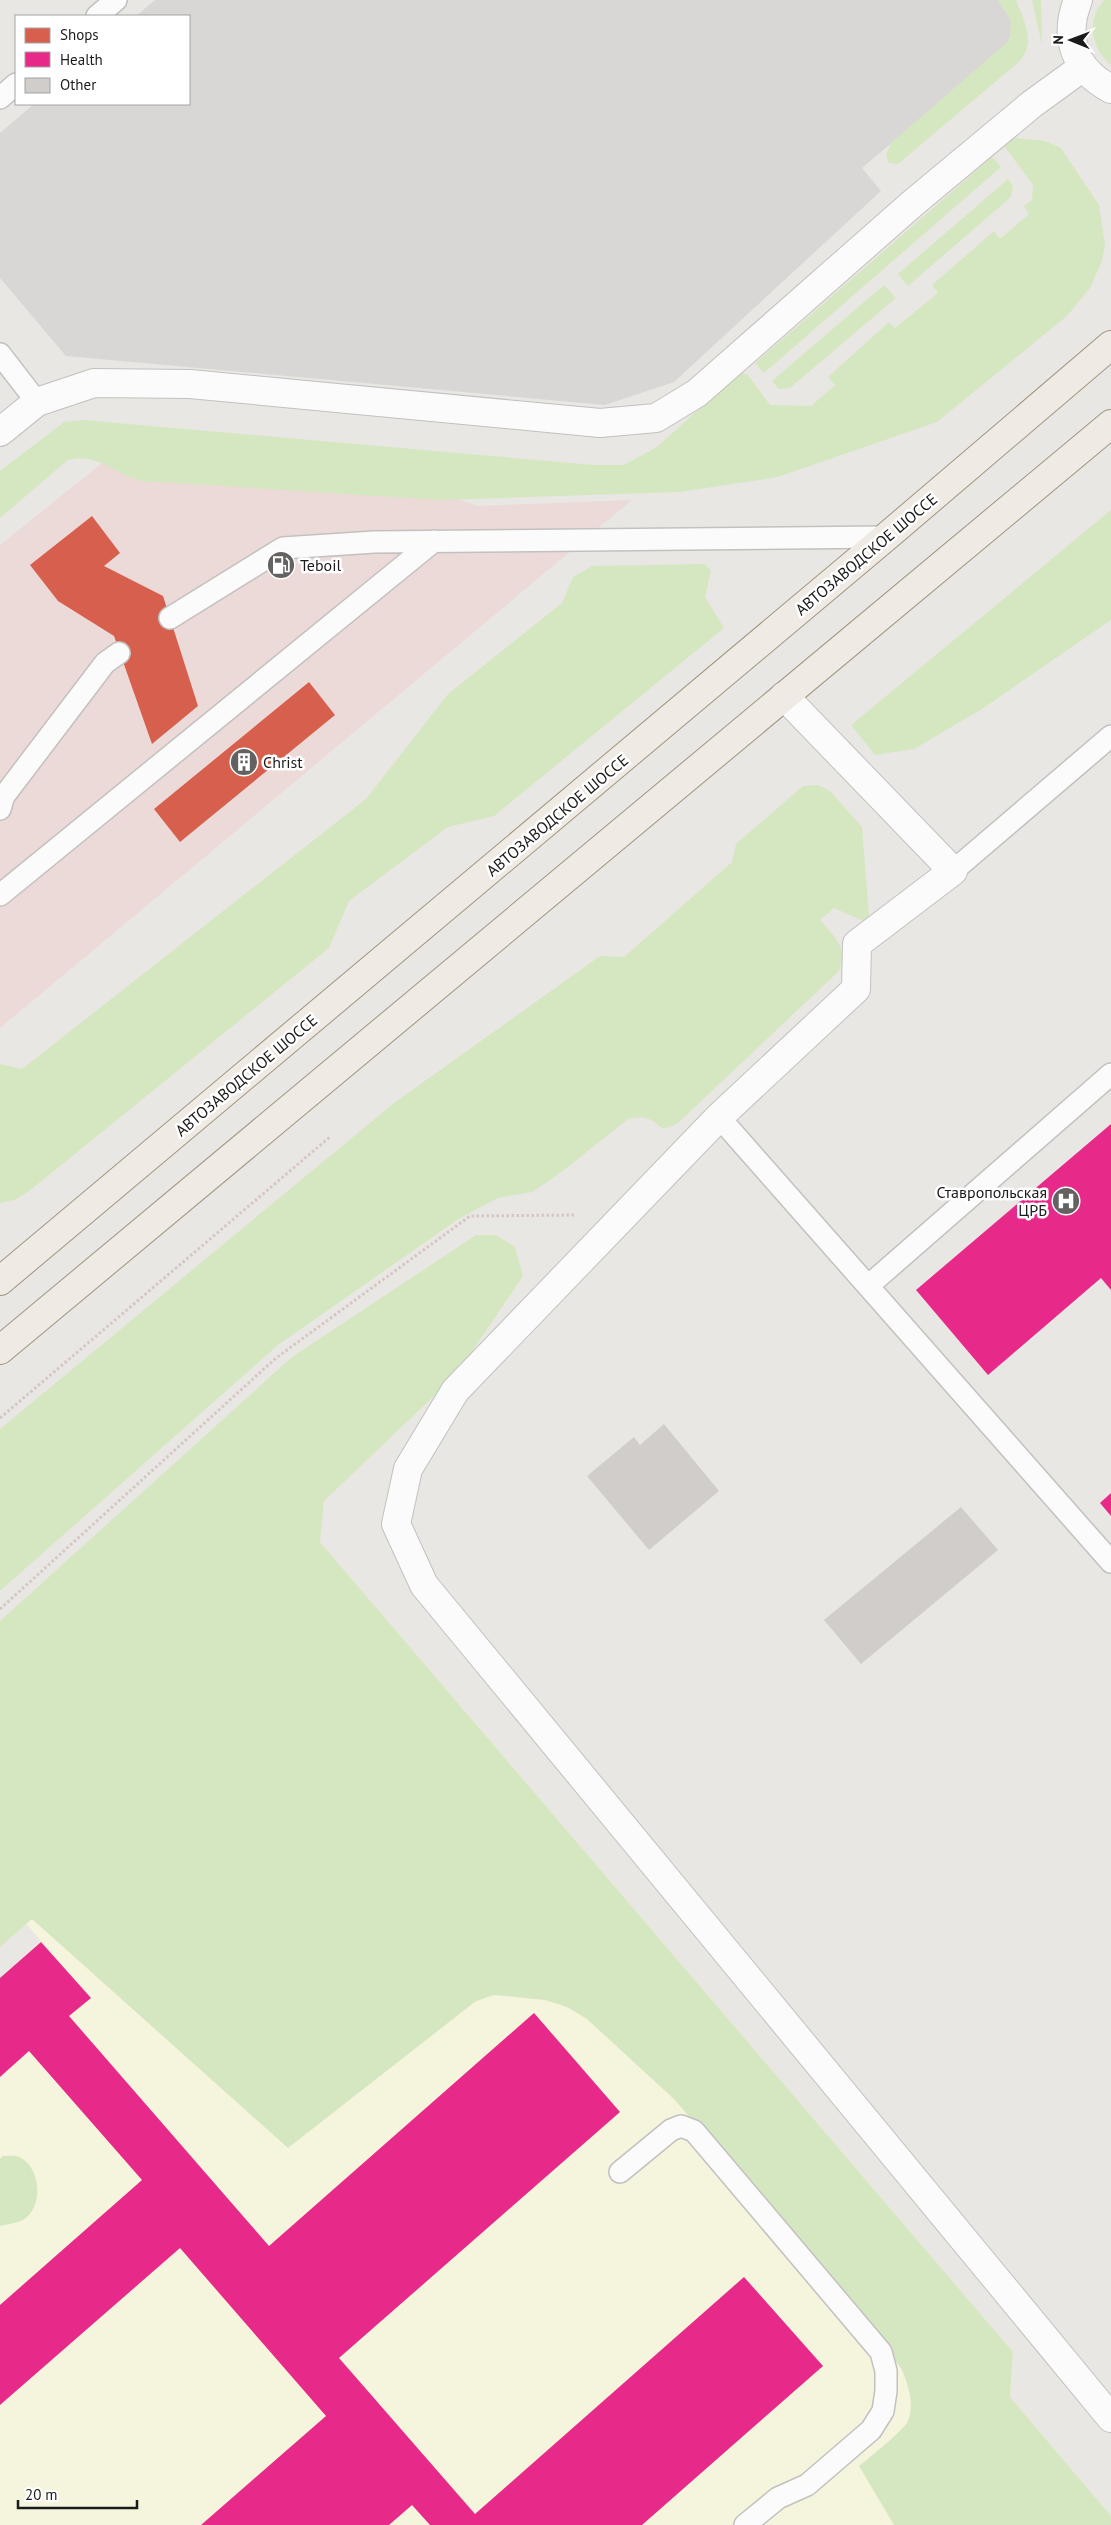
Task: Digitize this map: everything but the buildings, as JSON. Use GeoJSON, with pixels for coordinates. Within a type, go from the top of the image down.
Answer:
{"type":"FeatureCollection","features":[{"type":"Feature","properties":{"kind":"main road","name":"АВТОЗАВОДСКОЕ ШОССЕ"},"geometry":{"type":"LineString","coordinates":[[0,1282],[886,537],[1111,345]]}},
{"type":"Feature","properties":{"kind":"main road"},"geometry":{"type":"LineString","coordinates":[[0,1350],[1111,424]]}},
{"type":"Feature","properties":{"kind":"street"},"geometry":{"type":"LineString","coordinates":[[1078,0],[1072,15],[1071,33],[1075,51],[1083,68],[1098,82],[1111,88]]}},
{"type":"Feature","properties":{"kind":"street"},"geometry":{"type":"LineString","coordinates":[[0,432],[37,402],[94,383],[190,384],[600,423],[656,418],[697,393],[921,197],[1032,104],[1083,68]]}},
{"type":"Feature","properties":{"kind":"street"},"geometry":{"type":"LineString","coordinates":[[784,696],[953,871],[857,944],[856,989],[719,1117],[455,1391],[408,1469],[396,1524],[424,1585],[1111,2418]]}},
{"type":"Feature","properties":{"kind":"lane"},"geometry":{"type":"LineString","coordinates":[[98,15],[116,0]]}},
{"type":"Feature","properties":{"kind":"lane"},"geometry":{"type":"LineString","coordinates":[[0,98],[15,85]]}},
{"type":"Feature","properties":{"kind":"lane"},"geometry":{"type":"LineString","coordinates":[[0,354],[37,402]]}},
{"type":"Feature","properties":{"kind":"lane"},"geometry":{"type":"LineString","coordinates":[[170,618],[283,548],[374,542],[886,537]]}},
{"type":"Feature","properties":{"kind":"lane"},"geometry":{"type":"LineString","coordinates":[[0,895],[434,541]]}},
{"type":"Feature","properties":{"kind":"lane"},"geometry":{"type":"LineString","coordinates":[[0,809],[4,796],[105,663],[119,652]]}},
{"type":"Feature","properties":{"kind":"lane"},"geometry":{"type":"LineString","coordinates":[[953,871],[1111,736]]}},
{"type":"Feature","properties":{"kind":"lane"},"geometry":{"type":"LineString","coordinates":[[868,1286],[1111,1074]]}},
{"type":"Feature","properties":{"kind":"lane"},"geometry":{"type":"LineString","coordinates":[[719,1117],[1111,1562]]}},
{"type":"Feature","properties":{"kind":"lane"},"geometry":{"type":"LineString","coordinates":[[620,2172],[671,2130],[681,2126],[694,2131],[881,2352],[886,2371],[886,2391],[883,2412],[871,2430],[807,2485],[778,2498],[745,2525]]}},
{"type":"Feature","properties":{"kind":"path"},"geometry":{"type":"LineString","coordinates":[[0,1418],[331,1136]]}},
{"type":"Feature","properties":{"kind":"path"},"geometry":{"type":"LineString","coordinates":[[0,1609],[276,1358],[470,1216],[626,1214]]}},
{"type":"Feature","properties":{"kind":"shaded area"},"geometry":{"type":"Polygon","coordinates":[[[155,0],[998,0],[1011,20],[1012,32],[1006,46],[862,168],[881,191],[674,382],[605,405],[66,356],[0,278],[0,133],[33,105],[190,105],[190,15],[137,15],[155,0]]]}},
{"type":"Feature","properties":{"kind":"shaded area"},"geometry":{"type":"Polygon","coordinates":[[[127,443],[356,461],[477,506],[632,500],[0,1028],[0,545],[127,443]]]}},
{"type":"Feature","properties":{"kind":"shaded area"},"geometry":{"type":"Polygon","coordinates":[[[320,1542],[1013,2352],[1010,2397],[1111,2516],[1111,2525],[0,2525],[0,1978],[41,1941],[0,1893],[320,1542]]]}},
{"type":"Feature","properties":{"kind":"green space"},"geometry":{"type":"Polygon","coordinates":[[[998,0],[1016,0],[1022,16],[1028,38],[1025,53],[1020,61],[898,164],[889,163],[886,155],[891,143],[1010,40],[1011,20],[998,0]]]}},
{"type":"Feature","properties":{"kind":"green space"},"geometry":{"type":"Polygon","coordinates":[[[1032,0],[1041,0],[1042,45],[1033,4],[1032,0]]]}},
{"type":"Feature","properties":{"kind":"green space"},"geometry":{"type":"Polygon","coordinates":[[[1104,0],[1111,0],[1111,65],[1099,51],[1093,34],[1095,16],[1104,0]]]}},
{"type":"Feature","properties":{"kind":"green space"},"geometry":{"type":"Polygon","coordinates":[[[1016,138],[1045,141],[1061,148],[1099,205],[1105,245],[1102,261],[1090,288],[1067,316],[937,422],[778,477],[680,492],[439,500],[141,481],[97,461],[78,458],[68,460],[0,518],[0,471],[64,422],[83,420],[594,465],[624,465],[657,447],[735,376],[742,373],[748,375],[770,405],[811,406],[835,385],[828,377],[889,322],[895,328],[938,293],[932,285],[994,231],[1000,239],[1029,214],[1024,206],[1032,200],[1033,185],[1002,143],[1016,138]]]}},
{"type":"Feature","properties":{"kind":"green space"},"geometry":{"type":"Polygon","coordinates":[[[992,157],[1001,167],[764,373],[755,363],[992,157]]]}},
{"type":"Feature","properties":{"kind":"green space"},"geometry":{"type":"Polygon","coordinates":[[[1008,179],[1013,186],[1011,197],[908,286],[898,274],[1008,179]]]}},
{"type":"Feature","properties":{"kind":"green space"},"geometry":{"type":"Polygon","coordinates":[[[884,285],[896,298],[790,388],[779,389],[772,381],[884,285]]]}},
{"type":"Feature","properties":{"kind":"green space"},"geometry":{"type":"Polygon","coordinates":[[[1111,510],[1111,620],[982,709],[914,749],[875,755],[851,725],[1111,510]]]}},
{"type":"Feature","properties":{"kind":"green space"},"geometry":{"type":"Polygon","coordinates":[[[705,564],[711,571],[705,597],[724,628],[494,816],[448,827],[349,901],[329,948],[28,1192],[14,1200],[0,1203],[0,1064],[22,1069],[366,799],[448,694],[562,603],[573,577],[592,566],[705,564]]]}},
{"type":"Feature","properties":{"kind":"green space"},"geometry":{"type":"Polygon","coordinates":[[[818,785],[830,791],[862,827],[869,916],[863,921],[834,908],[820,920],[835,937],[841,949],[842,955],[839,971],[678,1123],[664,1128],[646,1118],[628,1119],[533,1192],[498,1198],[460,1218],[278,1345],[0,1591],[0,1429],[394,1103],[600,956],[624,957],[732,862],[736,844],[803,786],[818,785]]]}},
{"type":"Feature","properties":{"kind":"green space"},"geometry":{"type":"Polygon","coordinates":[[[476,1235],[496,1235],[515,1247],[523,1276],[456,1375],[324,1501],[320,1542],[1013,2352],[1010,2397],[1111,2516],[1111,2525],[894,2525],[859,2466],[893,2437],[908,2421],[911,2401],[901,2368],[675,2100],[587,2019],[567,2007],[545,2000],[494,1995],[476,2001],[288,2148],[32,1919],[0,1947],[0,1621],[292,1357],[476,1235]]]}},
{"type":"Feature","properties":{"kind":"green space"},"geometry":{"type":"Polygon","coordinates":[[[3,2156],[17,2156],[32,2169],[37,2187],[37,2196],[35,2206],[23,2220],[0,2226],[0,2159],[3,2156]]]}},
{"type":"Feature","properties":{"kind":"place","name":"Teboil"},"geometry":{"type":"Point","coordinates":[281,565]}},
{"type":"Feature","properties":{"kind":"place","name":"Christ"},"geometry":{"type":"Point","coordinates":[244,762]}},
{"type":"Feature","properties":{"kind":"place","name":"Ставропольская ЦРБ"},"geometry":{"type":"Point","coordinates":[1066,1201]}}]}
